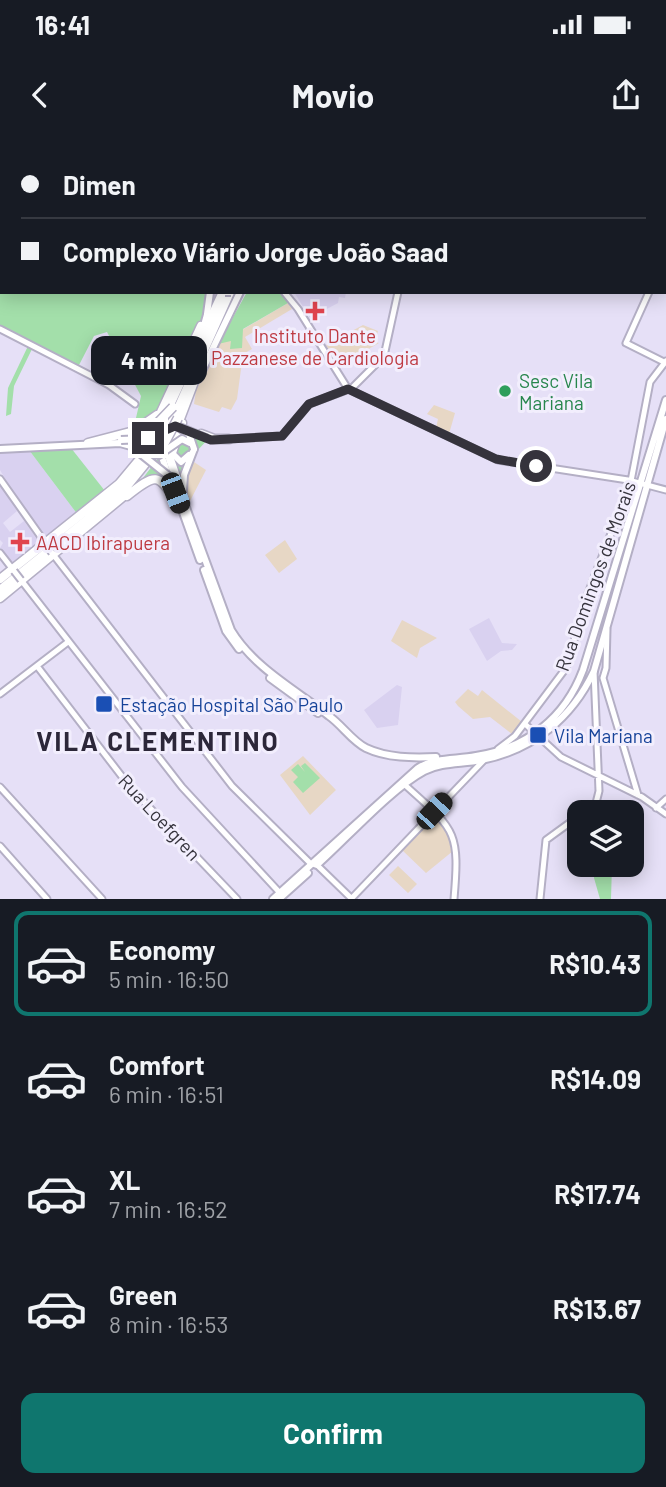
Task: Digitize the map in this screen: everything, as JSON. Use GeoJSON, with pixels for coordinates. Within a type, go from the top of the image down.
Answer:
{"type":"FeatureCollection","features":[{"type":"Feature","properties":{"kind":"highway"},"geometry":{"type":"LineString","coordinates":[[154,452],[168,410],[226,294]]}},
{"type":"Feature","properties":{"kind":"highway"},"geometry":{"type":"LineString","coordinates":[[110,498],[136,461],[150,431],[168,410],[226,294]]}},
{"type":"Feature","properties":{"kind":"highway"},"geometry":{"type":"LineString","coordinates":[[182,504],[172,467],[172,448],[195,379],[220,321],[227,294]]}},
{"type":"Feature","properties":{"kind":"highway"},"geometry":{"type":"LineString","coordinates":[[160,429],[201,326]]}},
{"type":"Feature","properties":{"kind":"highway"},"geometry":{"type":"LineString","coordinates":[[122,500],[154,452],[182,373]]}},
{"type":"Feature","properties":{"kind":"highway"},"geometry":{"type":"LineString","coordinates":[[0,588],[104,507],[143,470],[195,379]]}},
{"type":"Feature","properties":{"kind":"highway"},"geometry":{"type":"LineString","coordinates":[[90,444],[145,426],[168,410]]}},
{"type":"Feature","properties":{"kind":"highway"},"geometry":{"type":"LineString","coordinates":[[180,422],[188,430],[209,441]]}},
{"type":"Feature","properties":{"kind":"highway"},"geometry":{"type":"LineString","coordinates":[[0,579],[119,484],[136,461],[162,448],[180,422]]}},
{"type":"Feature","properties":{"kind":"highway"},"geometry":{"type":"LineString","coordinates":[[0,588],[110,498],[180,422]]}},
{"type":"Feature","properties":{"kind":"highway"},"geometry":{"type":"LineString","coordinates":[[188,430],[214,439],[229,439]]}},
{"type":"Feature","properties":{"kind":"highway"},"geometry":{"type":"LineString","coordinates":[[107,438],[137,437],[150,431]]}},
{"type":"Feature","properties":{"kind":"highway"},"geometry":{"type":"LineString","coordinates":[[0,598],[148,479],[156,477],[163,481],[182,504]]}},
{"type":"Feature","properties":{"kind":"main road"},"geometry":{"type":"LineString","coordinates":[[190,364],[208,311],[210,294]]}},
{"type":"Feature","properties":{"kind":"main road"},"geometry":{"type":"LineString","coordinates":[[220,321],[240,294]]}},
{"type":"Feature","properties":{"kind":"main road"},"geometry":{"type":"LineString","coordinates":[[201,326],[208,311]]}},
{"type":"Feature","properties":{"kind":"main road"},"geometry":{"type":"LineString","coordinates":[[405,781],[418,770],[446,763],[487,759],[536,737],[569,712],[593,676],[666,400]]}},
{"type":"Feature","properties":{"kind":"main road"},"geometry":{"type":"LineString","coordinates":[[131,446],[171,478],[231,630],[247,650],[365,747],[404,758],[444,758],[476,756],[536,737],[563,710],[573,695],[666,419]]}},
{"type":"Feature","properties":{"kind":"main road"},"geometry":{"type":"LineString","coordinates":[[0,447],[145,439],[180,422],[189,434],[192,446],[184,475],[182,504]]}},
{"type":"Feature","properties":{"kind":"main road"},"geometry":{"type":"LineString","coordinates":[[121,442],[159,455],[182,439],[192,446]]}},
{"type":"Feature","properties":{"kind":"main road"},"geometry":{"type":"LineString","coordinates":[[172,448],[174,459],[181,462],[189,456],[192,446]]}},
{"type":"Feature","properties":{"kind":"main road"},"geometry":{"type":"LineString","coordinates":[[154,452],[182,504],[226,631],[243,653],[361,750],[410,763],[418,770]]}},
{"type":"Feature","properties":{"kind":"main road"},"geometry":{"type":"LineString","coordinates":[[273,899],[280,896],[418,770],[444,758]]}},
{"type":"Feature","properties":{"kind":"street"},"geometry":{"type":"LineString","coordinates":[[286,294],[348,389],[496,459],[631,481],[666,490]]}},
{"type":"Feature","properties":{"kind":"street"},"geometry":{"type":"LineString","coordinates":[[180,422],[209,441],[282,436],[309,404],[348,389],[384,356],[398,294]]}},
{"type":"Feature","properties":{"kind":"street"},"geometry":{"type":"LineString","coordinates":[[648,294],[626,343],[665,362]]}},
{"type":"Feature","properties":{"kind":"street"},"geometry":{"type":"LineString","coordinates":[[0,330],[108,385],[135,404]]}},
{"type":"Feature","properties":{"kind":"street","name":"Rua Domingos de Morais"},"geometry":{"type":"LineString","coordinates":[[495,751],[525,724],[566,668],[587,596],[631,481],[645,398],[652,376],[665,362]]}},
{"type":"Feature","properties":{"kind":"street"},"geometry":{"type":"LineString","coordinates":[[0,479],[45,544],[232,786],[351,899],[487,759]]}},
{"type":"Feature","properties":{"kind":"street"},"geometry":{"type":"LineString","coordinates":[[0,553],[162,762],[280,896]]}},
{"type":"Feature","properties":{"kind":"street"},"geometry":{"type":"LineString","coordinates":[[607,623],[603,680],[633,789],[666,814]]}},
{"type":"Feature","properties":{"kind":"street"},"geometry":{"type":"LineString","coordinates":[[0,694],[68,642]]}},
{"type":"Feature","properties":{"kind":"street","name":"Rua Loefgren"},"geometry":{"type":"LineString","coordinates":[[37,666],[130,787],[237,899]]}},
{"type":"Feature","properties":{"kind":"street"},"geometry":{"type":"LineString","coordinates":[[593,676],[599,776],[597,800]]}},
{"type":"Feature","properties":{"kind":"street"},"geometry":{"type":"LineString","coordinates":[[525,724],[536,737],[561,757],[633,789]]}},
{"type":"Feature","properties":{"kind":"street"},"geometry":{"type":"LineString","coordinates":[[405,781],[448,825],[457,861],[454,899]]}},
{"type":"Feature","properties":{"kind":"street"},"geometry":{"type":"LineString","coordinates":[[0,787],[102,899]]}},
{"type":"Feature","properties":{"kind":"street"},"geometry":{"type":"LineString","coordinates":[[656,808],[666,799]]}},
{"type":"Feature","properties":{"kind":"street"},"geometry":{"type":"LineString","coordinates":[[540,899],[546,840],[567,825]]}},
{"type":"Feature","properties":{"kind":"street"},"geometry":{"type":"LineString","coordinates":[[0,846],[47,899]]}},
{"type":"Feature","properties":{"kind":"shaded area","name":"Instituto Dante Pazzanese de Cardiologia"},"geometry":{"type":"Polygon","coordinates":[[[295,294],[346,294],[345,298],[339,297],[338,303],[310,318],[295,294]]]}},
{"type":"Feature","properties":{"kind":"shaded area"},"geometry":{"type":"Polygon","coordinates":[[[288,303],[292,309],[245,337],[252,349],[243,354],[237,399],[231,410],[222,407],[219,412],[194,404],[196,390],[212,355],[217,354],[218,344],[288,303]]]}},
{"type":"Feature","properties":{"kind":"shaded area"},"geometry":{"type":"Polygon","coordinates":[[[363,325],[378,331],[375,342],[379,343],[339,366],[326,345],[363,325]]]}},
{"type":"Feature","properties":{"kind":"shaded area"},"geometry":{"type":"Polygon","coordinates":[[[434,405],[455,413],[449,434],[436,428],[438,419],[427,414],[434,405]]]}},
{"type":"Feature","properties":{"kind":"shaded area"},"geometry":{"type":"Polygon","coordinates":[[[29,450],[78,515],[45,539],[26,515],[0,470],[0,452],[29,450]]]}},
{"type":"Feature","properties":{"kind":"shaded area"},"geometry":{"type":"Polygon","coordinates":[[[194,462],[206,470],[190,501],[185,482],[194,462]]]}},
{"type":"Feature","properties":{"kind":"shaded area","name":"AACD Ibirapuera"},"geometry":{"type":"Polygon","coordinates":[[[0,482],[17,511],[3,523],[10,532],[24,521],[41,544],[14,565],[0,548],[3,543],[0,540],[0,482]]]}},
{"type":"Feature","properties":{"kind":"shaded area"},"geometry":{"type":"Polygon","coordinates":[[[285,540],[297,559],[279,573],[265,555],[285,540]]]}},
{"type":"Feature","properties":{"kind":"shaded area"},"geometry":{"type":"Polygon","coordinates":[[[489,618],[502,643],[517,644],[512,650],[501,651],[487,661],[469,629],[489,618]]]}},
{"type":"Feature","properties":{"kind":"shaded area"},"geometry":{"type":"Polygon","coordinates":[[[402,620],[437,638],[420,648],[417,658],[391,641],[402,620]]]}},
{"type":"Feature","properties":{"kind":"shaded area"},"geometry":{"type":"Polygon","coordinates":[[[397,685],[402,687],[398,725],[377,728],[364,710],[397,685]]]}},
{"type":"Feature","properties":{"kind":"shaded area"},"geometry":{"type":"Polygon","coordinates":[[[468,689],[478,696],[482,690],[522,722],[512,734],[490,717],[473,719],[455,702],[468,689]]]}},
{"type":"Feature","properties":{"kind":"shaded area"},"geometry":{"type":"Polygon","coordinates":[[[303,756],[336,790],[310,815],[280,775],[303,756]]]}},
{"type":"Feature","properties":{"kind":"shaded area"},"geometry":{"type":"Polygon","coordinates":[[[434,815],[447,828],[453,851],[426,873],[402,850],[434,815]]]}},
{"type":"Feature","properties":{"kind":"shaded area"},"geometry":{"type":"Polygon","coordinates":[[[398,866],[417,884],[408,893],[389,875],[398,866]]]}},
{"type":"Feature","properties":{"kind":"green space"},"geometry":{"type":"Polygon","coordinates":[[[0,294],[208,294],[207,311],[161,410],[133,431],[141,396],[107,332],[94,336],[78,367],[0,328],[0,294]]]}},
{"type":"Feature","properties":{"kind":"green space"},"geometry":{"type":"Polygon","coordinates":[[[246,294],[283,294],[288,303],[243,329],[242,348],[230,349],[231,341],[218,344],[246,294]]]}},
{"type":"Feature","properties":{"kind":"green space"},"geometry":{"type":"Polygon","coordinates":[[[28,346],[32,349],[14,386],[11,414],[6,416],[8,388],[28,346]]]}},
{"type":"Feature","properties":{"kind":"green space"},"geometry":{"type":"Polygon","coordinates":[[[184,424],[210,437],[184,465],[173,491],[161,479],[140,482],[184,424]]]}},
{"type":"Feature","properties":{"kind":"green space"},"geometry":{"type":"Polygon","coordinates":[[[71,448],[105,491],[78,515],[29,450],[71,448]]]}},
{"type":"Feature","properties":{"kind":"green space"},"geometry":{"type":"Polygon","coordinates":[[[305,763],[320,778],[303,793],[293,782],[298,777],[291,770],[298,764],[305,772],[301,766],[305,763]]]}},
{"type":"Feature","properties":{"kind":"green space"},"geometry":{"type":"Polygon","coordinates":[[[612,877],[611,899],[600,899],[594,878],[612,877]]]}},
{"type":"Feature","properties":{"kind":"tunnel"},"geometry":{"type":"LineString","coordinates":[[208,309],[213,294]]}},
{"type":"Feature","properties":{"kind":"tunnel"},"geometry":{"type":"LineString","coordinates":[[161,442],[166,414]]}},
{"type":"Feature","properties":{"kind":"place","name":"Instituto Dante Pazzanese de Cardiologia"},"geometry":{"type":"Point","coordinates":[315,311]}},
{"type":"Feature","properties":{"kind":"place","name":"Sesc Vila Mariana"},"geometry":{"type":"Point","coordinates":[505,391]}},
{"type":"Feature","properties":{"kind":"place","name":"AACD Ibirapuera"},"geometry":{"type":"Point","coordinates":[20,542]}},
{"type":"Feature","properties":{"kind":"place","name":"Estação Hospital São Paulo"},"geometry":{"type":"Point","coordinates":[104,704]}},
{"type":"Feature","properties":{"kind":"place","name":"Vila Mariana"},"geometry":{"type":"Point","coordinates":[538,735]}},
{"type":"Feature","properties":{"kind":"district","name":"VILA CLEMENTINO"},"geometry":{"type":"Point","coordinates":[158,740]}},
{"type":"Feature","properties":{"kind":"route"},"geometry":{"type":"LineString","coordinates":[[148,438],[171,426],[184,427],[219,441],[282,436],[309,404],[348,389],[496,459],[536,466]]}}]}
